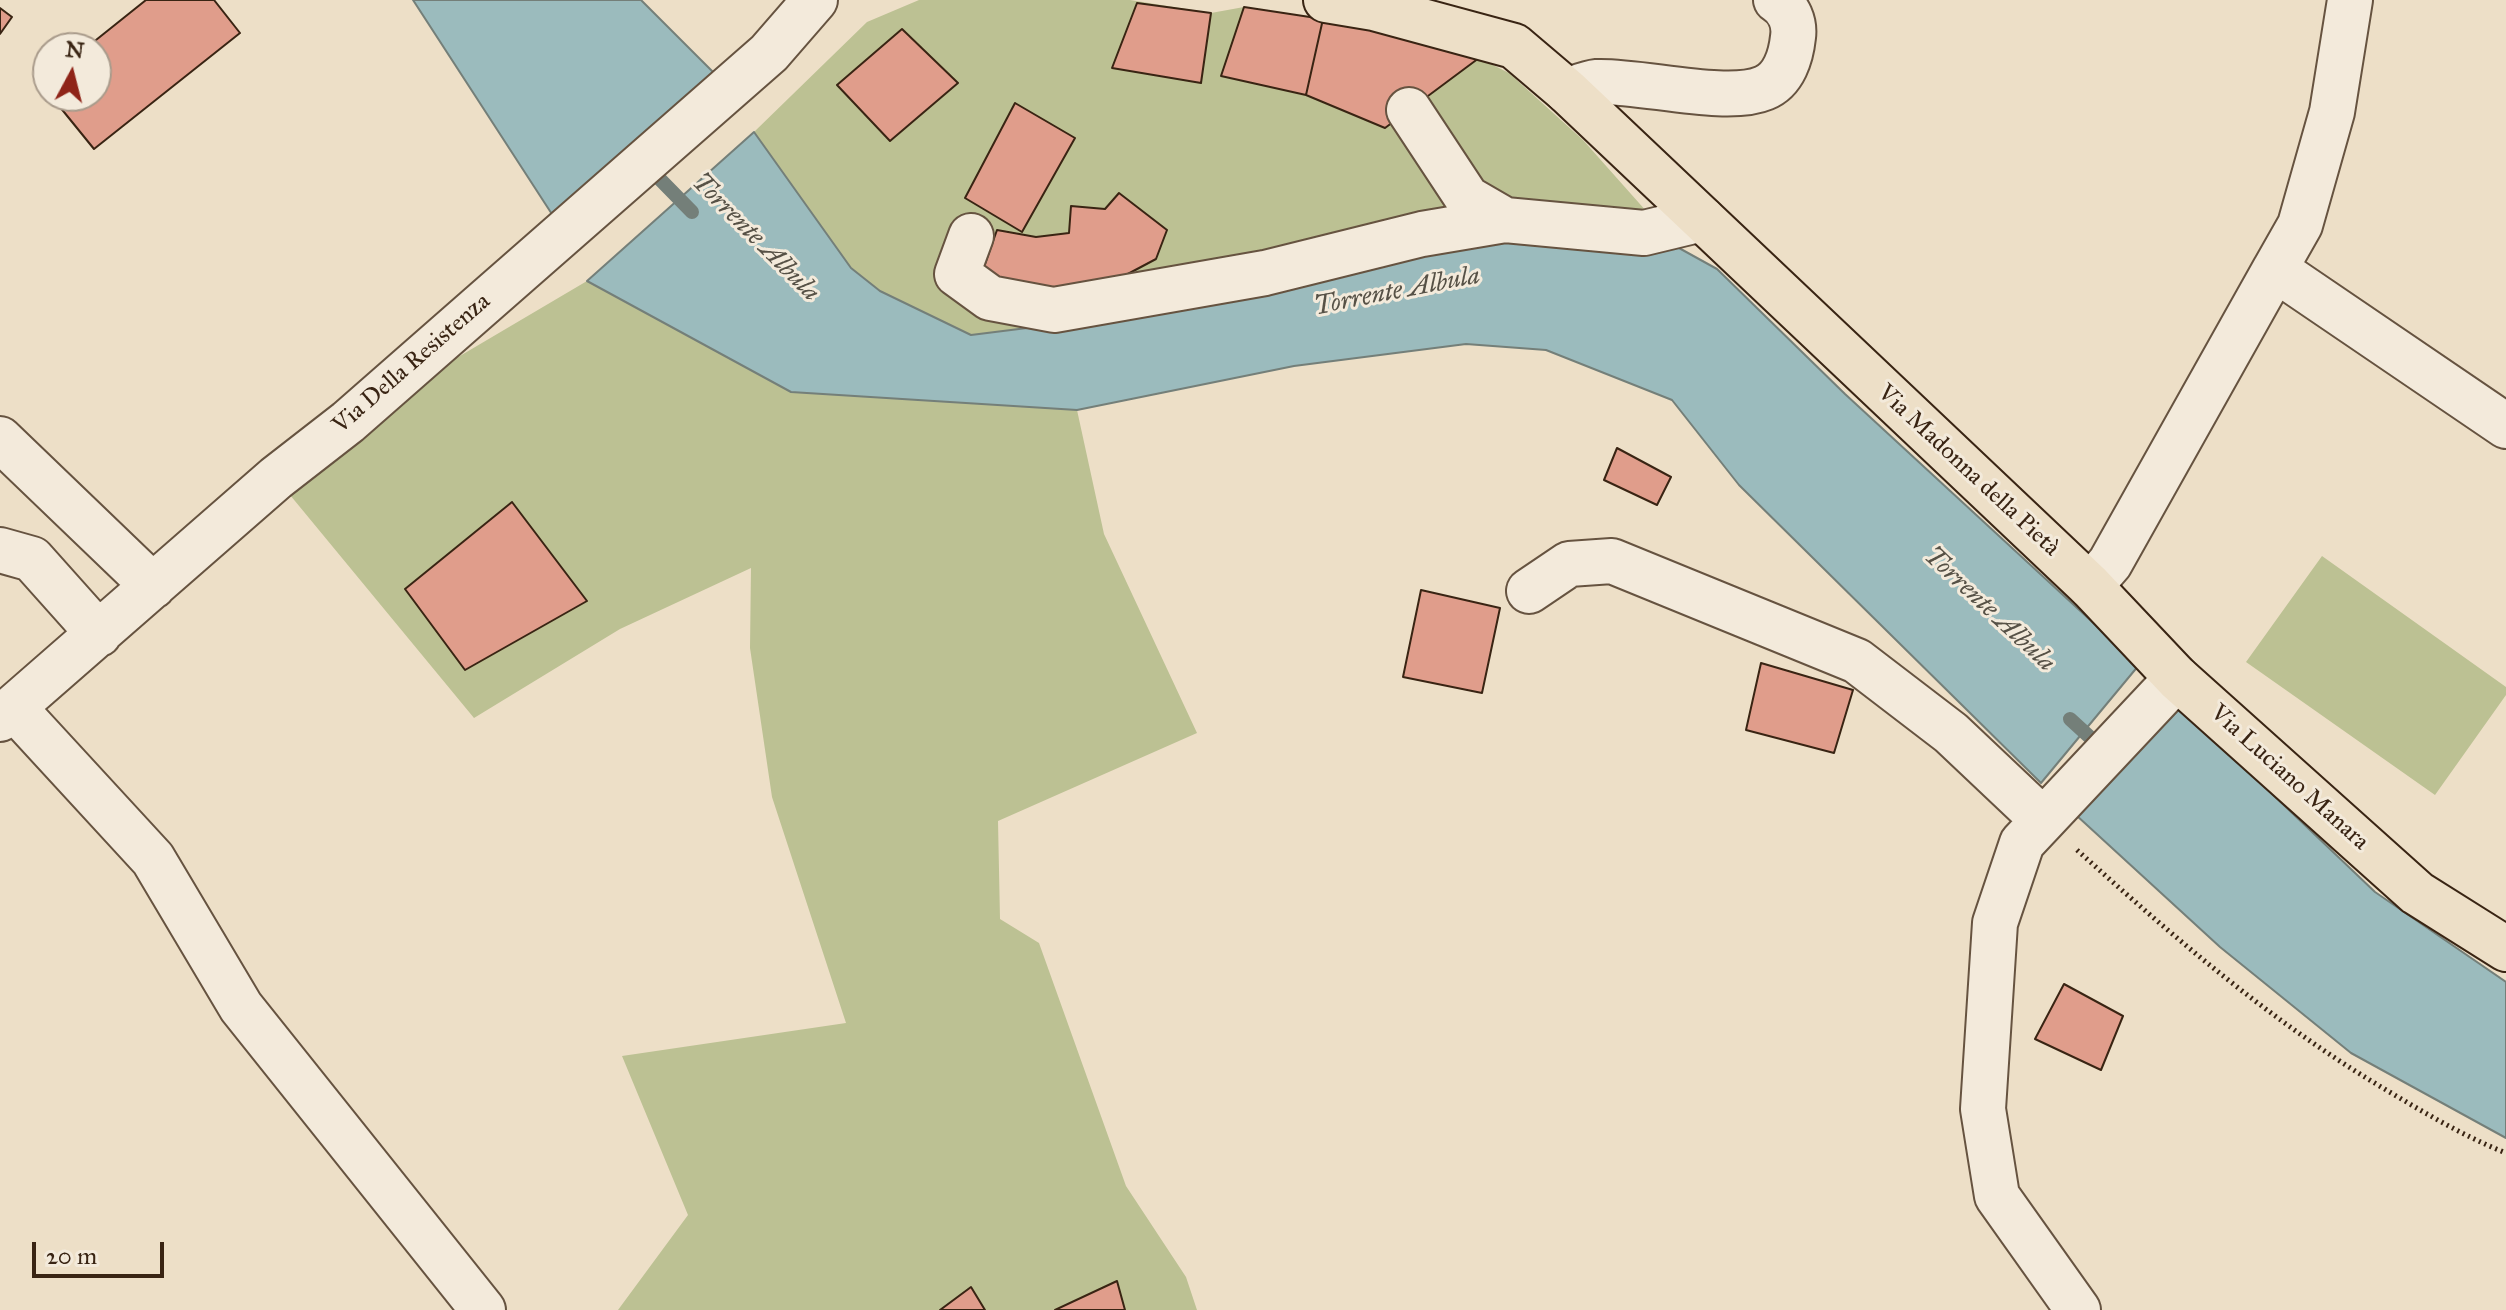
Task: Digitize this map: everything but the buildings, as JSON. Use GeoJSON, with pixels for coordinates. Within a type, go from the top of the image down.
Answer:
{"type":"FeatureCollection","features":[{"type":"Feature","properties":{"kind":"main road","name":"Via Madonna della Pietà"},"geometry":{"type":"LineString","coordinates":[[1326,0],[1374,8],[1514,46],[1567,91],[2090,586]]}},
{"type":"Feature","properties":{"kind":"main road","name":"Via Luciano Manara"},"geometry":{"type":"LineString","coordinates":[[2090,586],[2177,678],[2417,893],[2506,949]]}},
{"type":"Feature","properties":{"kind":"street","name":"Via Della Resistenza"},"geometry":{"type":"LineString","coordinates":[[7,713],[348,422],[769,53],[815,0]]}},
{"type":"Feature","properties":{"kind":"street"},"geometry":{"type":"LineString","coordinates":[[1567,91],[1594,82],[1718,91],[1765,88],[1782,73],[1792,52],[1795,26],[1784,5],[1776,0]]}},
{"type":"Feature","properties":{"kind":"street"},"geometry":{"type":"LineString","coordinates":[[2090,586],[2110,563],[2300,225],[2332,112],[2350,0]]}},
{"type":"Feature","properties":{"kind":"street"},"geometry":{"type":"LineString","coordinates":[[1409,110],[1467,198],[1505,220]]}},
{"type":"Feature","properties":{"kind":"street"},"geometry":{"type":"LineString","coordinates":[[971,236],[957,274],[990,298],[1054,310],[1265,273],[1422,234],[1505,220],[1644,233],[1702,219]]}},
{"type":"Feature","properties":{"kind":"street"},"geometry":{"type":"LineString","coordinates":[[2275,269],[2506,426]]}},
{"type":"Feature","properties":{"kind":"street"},"geometry":{"type":"LineString","coordinates":[[0,439],[153,586]]}},
{"type":"Feature","properties":{"kind":"street"},"geometry":{"type":"LineString","coordinates":[[0,550],[32,559],[99,634]]}},
{"type":"Feature","properties":{"kind":"street"},"geometry":{"type":"LineString","coordinates":[[1529,591],[1569,564],[1612,561],[1857,661],[1951,733],[2043,820]]}},
{"type":"Feature","properties":{"kind":"street"},"geometry":{"type":"LineString","coordinates":[[2078,1310],[1997,1196],[1983,1109],[1995,923],[2022,843],[2177,678]]}},
{"type":"Feature","properties":{"kind":"street"},"geometry":{"type":"LineString","coordinates":[[7,713],[153,859],[241,1007],[483,1310]]}},
{"type":"Feature","properties":{"kind":"path"},"geometry":{"type":"LineString","coordinates":[[2043,820],[2196,958],[2321,1052],[2470,1139],[2506,1153]]}},
{"type":"Feature","properties":{"kind":"green space"},"geometry":{"type":"Polygon","coordinates":[[[919,0],[1130,0],[1211,13],[1244,7],[1221,76],[1306,95],[1479,58],[1509,73],[1583,140],[1679,248],[1493,232],[1091,320],[971,335],[880,291],[851,268],[754,132],[867,22],[919,0]]]}},
{"type":"Feature","properties":{"kind":"green space"},"geometry":{"type":"Polygon","coordinates":[[[587,281],[791,392],[1077,410],[1104,534],[1197,733],[998,821],[1000,919],[1039,943],[1126,1186],[1186,1277],[1197,1310],[618,1310],[688,1215],[622,1056],[846,1023],[772,797],[750,648],[751,568],[620,629],[474,718],[276,478],[348,422],[587,281]]]}},
{"type":"Feature","properties":{"kind":"green space"},"geometry":{"type":"Polygon","coordinates":[[[2322,556],[2506,687],[2506,695],[2435,795],[2246,662],[2322,556]]]}},
{"type":"Feature","properties":{"kind":"water"},"geometry":{"type":"Polygon","coordinates":[[[413,0],[641,0],[719,78],[559,225],[413,0]]]}},
{"type":"Feature","properties":{"kind":"water"},"geometry":{"type":"Polygon","coordinates":[[[754,132],[851,268],[880,291],[971,335],[1091,320],[1493,232],[1679,248],[1717,269],[1845,394],[2139,665],[2041,783],[1739,485],[1672,400],[1546,350],[1466,344],[1294,366],[1077,410],[791,392],[587,281],[754,132]]]}},
{"type":"Feature","properties":{"kind":"water"},"geometry":{"type":"Polygon","coordinates":[[[2181,707],[2375,892],[2506,982],[2506,1138],[2351,1053],[2220,947],[2076,815],[2181,707]]]}},
{"type":"Feature","properties":{"kind":"waterway","name":"Torrente Albula"},"geometry":{"type":"LineString","coordinates":[[648,167],[692,212]]}},
{"type":"Feature","properties":{"kind":"waterway","name":"Torrente Albula"},"geometry":{"type":"LineString","coordinates":[[2070,719],[2105,751]]}}]}
